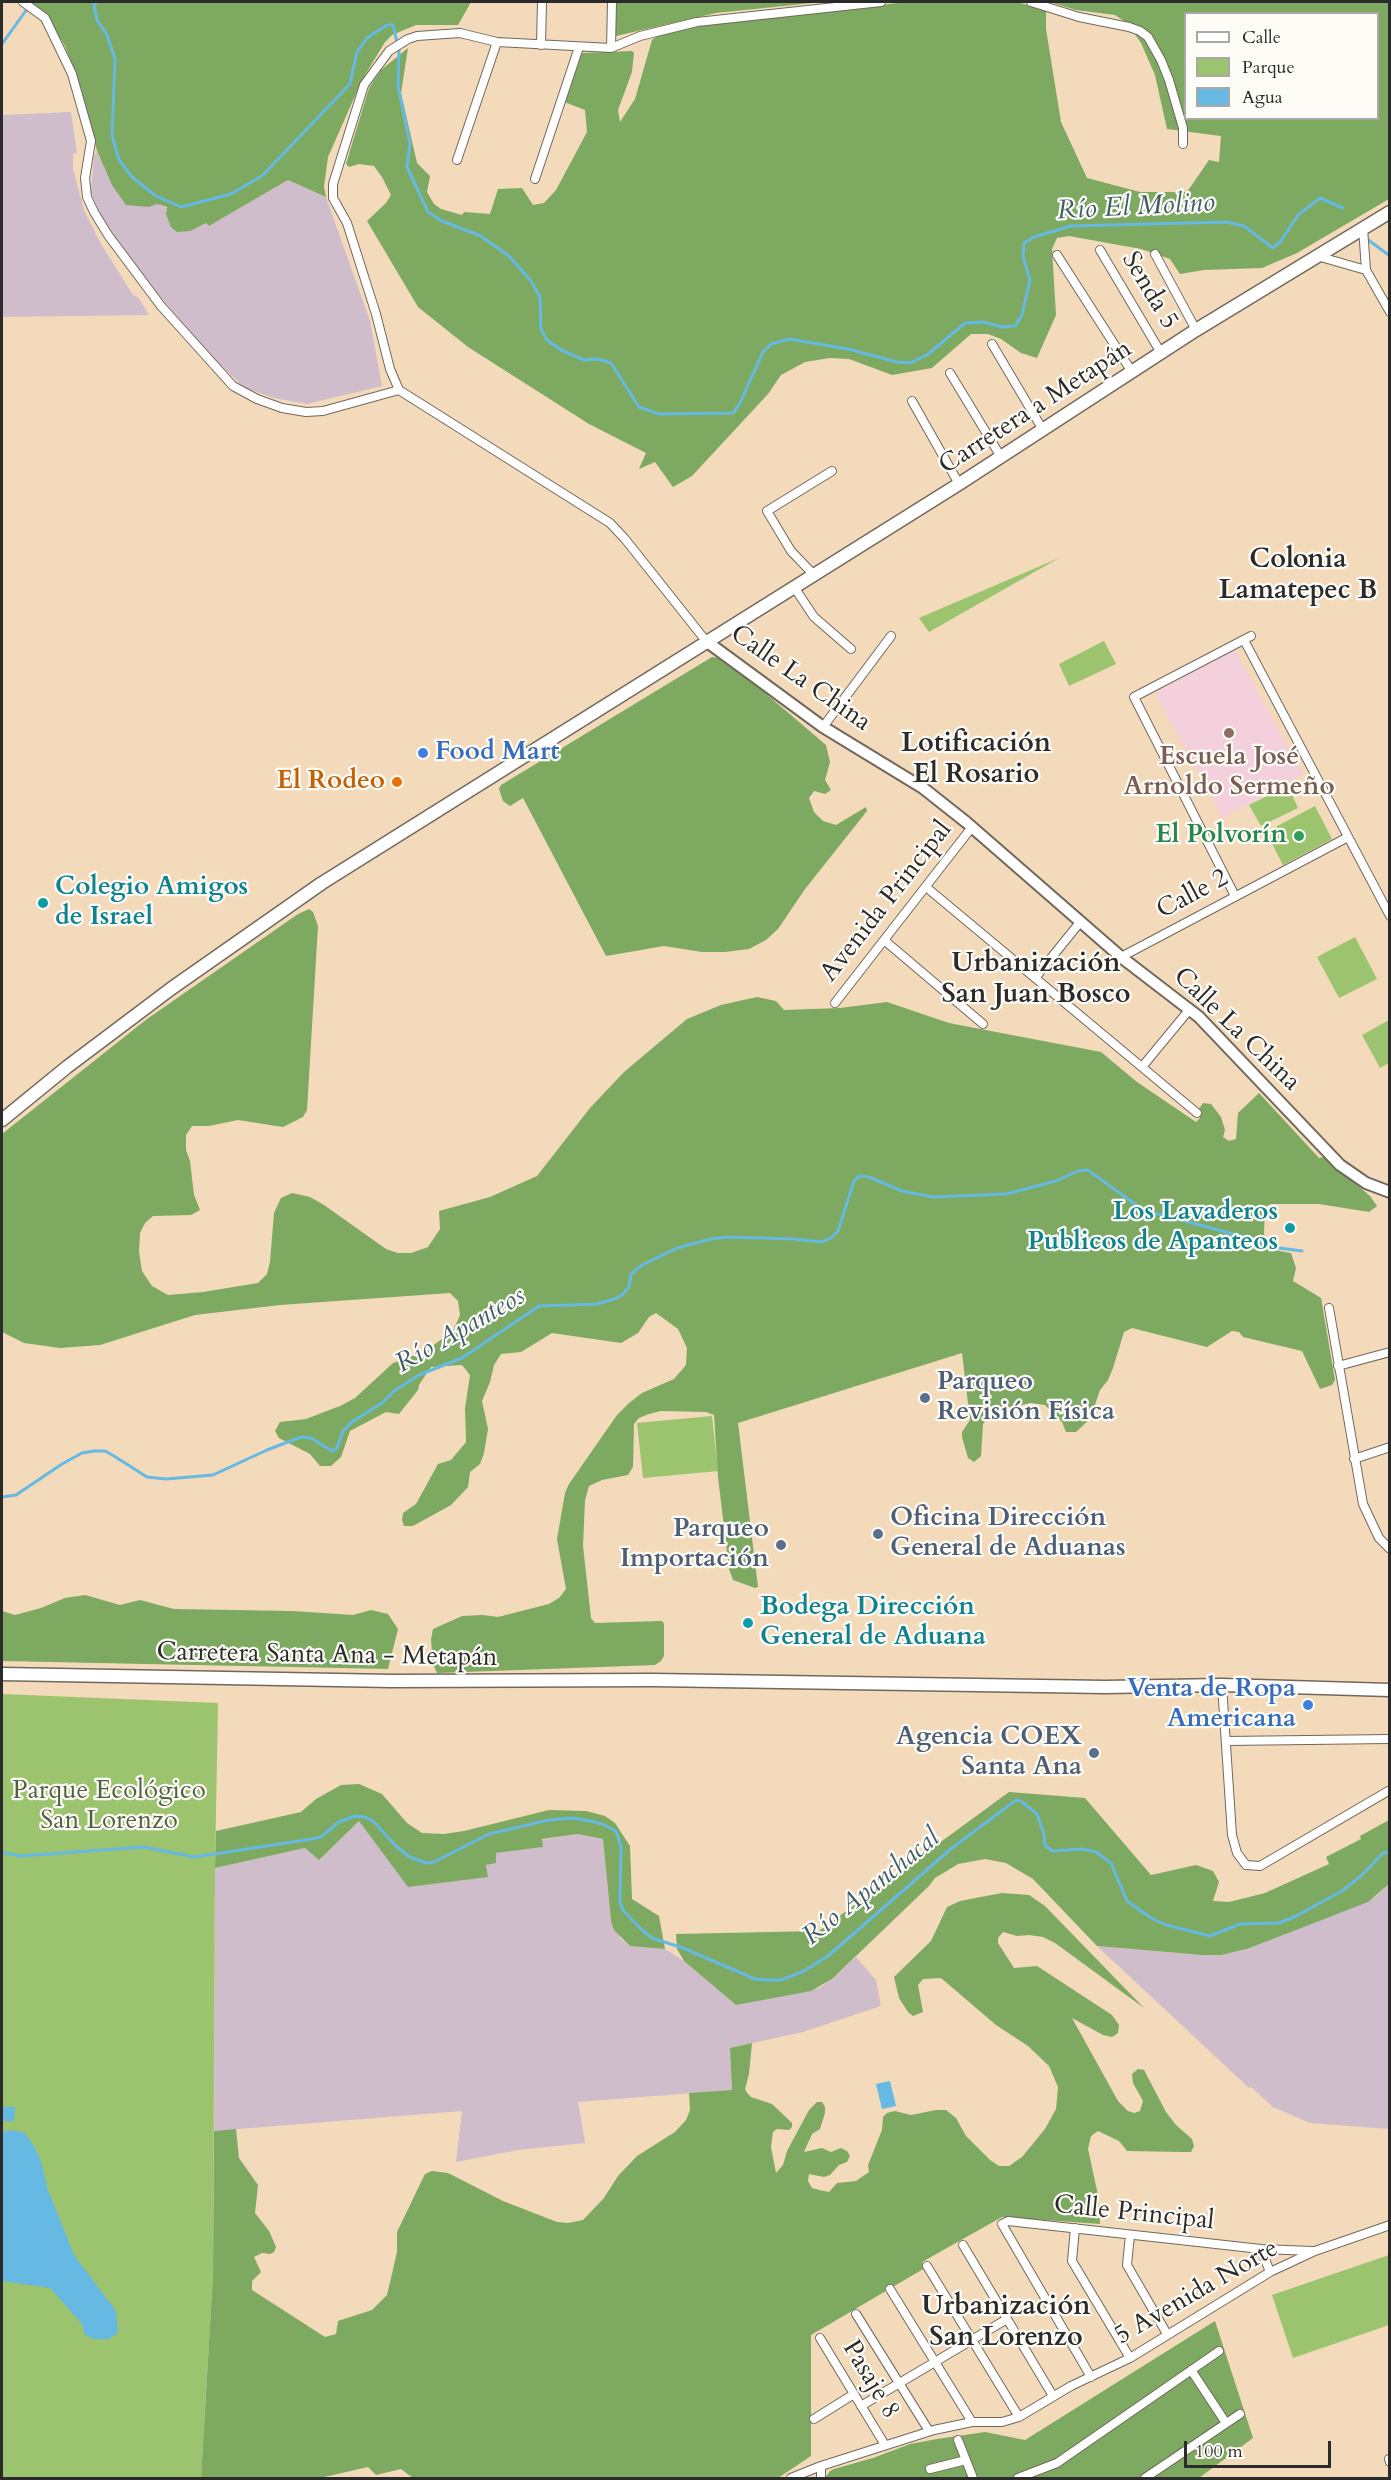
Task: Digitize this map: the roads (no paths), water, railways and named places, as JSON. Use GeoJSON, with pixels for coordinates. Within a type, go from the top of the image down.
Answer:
{"type":"FeatureCollection","features":[{"type":"Feature","properties":{"kind":"main road","name":"Carretera a Metapán"},"geometry":{"type":"LineString","coordinates":[[2,1120],[77,1059],[243,936],[337,873],[959,484],[1196,330],[1389,212]]}},
{"type":"Feature","properties":{"kind":"main road","name":"Calle La China"},"geometry":{"type":"LineString","coordinates":[[706,641],[823,727],[923,788],[972,827],[1122,957],[1189,1010],[1340,1165],[1366,1182],[1389,1192]]}},
{"type":"Feature","properties":{"kind":"main road","name":"Carretera Santa Ana - Metapán"},"geometry":{"type":"LineString","coordinates":[[2,1674],[393,1681],[653,1680],[1020,1686],[1222,1685]]}},
{"type":"Feature","properties":{"kind":"main road"},"geometry":{"type":"LineString","coordinates":[[1222,1685],[1389,1690]]}},
{"type":"Feature","properties":{"kind":"street"},"geometry":{"type":"LineString","coordinates":[[23,2],[45,18],[72,74],[91,141],[85,178],[87,197],[94,212],[108,235],[161,306],[233,386],[257,399],[282,408],[306,411],[323,411],[399,390]]}},
{"type":"Feature","properties":{"kind":"street"},"geometry":{"type":"LineString","coordinates":[[541,45],[542,2]]}},
{"type":"Feature","properties":{"kind":"street"},"geometry":{"type":"LineString","coordinates":[[611,48],[612,2]]}},
{"type":"Feature","properties":{"kind":"street"},"geometry":{"type":"LineString","coordinates":[[706,641],[610,523],[399,390],[390,369],[376,314],[347,223],[336,205],[332,192],[364,85],[383,57],[417,36],[460,33],[497,42],[611,48],[640,36],[697,22],[881,2]]}},
{"type":"Feature","properties":{"kind":"street"},"geometry":{"type":"LineString","coordinates":[[1031,2],[1079,17],[1129,27],[1148,37],[1169,80],[1183,128],[1183,144]]}},
{"type":"Feature","properties":{"kind":"street"},"geometry":{"type":"LineString","coordinates":[[457,160],[497,42]]}},
{"type":"Feature","properties":{"kind":"street"},"geometry":{"type":"LineString","coordinates":[[535,179],[579,47]]}},
{"type":"Feature","properties":{"kind":"street"},"geometry":{"type":"LineString","coordinates":[[1363,228],[1366,270],[1389,312]]}},
{"type":"Feature","properties":{"kind":"street","name":"Senda 5"},"geometry":{"type":"LineString","coordinates":[[1100,250],[1161,354]]}},
{"type":"Feature","properties":{"kind":"street"},"geometry":{"type":"LineString","coordinates":[[1155,254],[1196,330]]}},
{"type":"Feature","properties":{"kind":"street"},"geometry":{"type":"LineString","coordinates":[[1057,255],[1132,372]]}},
{"type":"Feature","properties":{"kind":"street"},"geometry":{"type":"LineString","coordinates":[[1317,256],[1366,270]]}},
{"type":"Feature","properties":{"kind":"street"},"geometry":{"type":"LineString","coordinates":[[992,344],[1043,430]]}},
{"type":"Feature","properties":{"kind":"street"},"geometry":{"type":"LineString","coordinates":[[950,372],[1001,457]]}},
{"type":"Feature","properties":{"kind":"street"},"geometry":{"type":"LineString","coordinates":[[912,401],[959,484]]}},
{"type":"Feature","properties":{"kind":"street"},"geometry":{"type":"LineString","coordinates":[[814,575],[791,551],[767,511],[832,471]]}},
{"type":"Feature","properties":{"kind":"street"},"geometry":{"type":"LineString","coordinates":[[794,587],[814,617],[851,648]]}},
{"type":"Feature","properties":{"kind":"street"},"geometry":{"type":"LineString","coordinates":[[823,727],[891,636]]}},
{"type":"Feature","properties":{"kind":"street"},"geometry":{"type":"LineString","coordinates":[[1236,896],[1134,697],[1247,638],[1389,916]]}},
{"type":"Feature","properties":{"kind":"street","name":"Avenida Principal"},"geometry":{"type":"LineString","coordinates":[[835,1004],[972,827]]}},
{"type":"Feature","properties":{"kind":"street","name":"Calle 2"},"geometry":{"type":"LineString","coordinates":[[1122,957],[1348,837]]}},
{"type":"Feature","properties":{"kind":"street"},"geometry":{"type":"LineString","coordinates":[[926,887],[1197,1113]]}},
{"type":"Feature","properties":{"kind":"street"},"geometry":{"type":"LineString","coordinates":[[1035,978],[1081,921]]}},
{"type":"Feature","properties":{"kind":"street"},"geometry":{"type":"LineString","coordinates":[[884,940],[983,1024]]}},
{"type":"Feature","properties":{"kind":"street"},"geometry":{"type":"LineString","coordinates":[[1142,1067],[1189,1010]]}},
{"type":"Feature","properties":{"kind":"street"},"geometry":{"type":"LineString","coordinates":[[1329,1308],[1357,1480],[1363,1504],[1379,1538],[1389,1549]]}},
{"type":"Feature","properties":{"kind":"street"},"geometry":{"type":"LineString","coordinates":[[1338,1366],[1389,1352]]}},
{"type":"Feature","properties":{"kind":"street"},"geometry":{"type":"LineString","coordinates":[[1354,1459],[1389,1447]]}},
{"type":"Feature","properties":{"kind":"street"},"geometry":{"type":"LineString","coordinates":[[1222,1685],[1232,1835],[1237,1853],[1246,1865],[1260,1866],[1389,1790]]}},
{"type":"Feature","properties":{"kind":"street"},"geometry":{"type":"LineString","coordinates":[[1226,1741],[1389,1739]]}},
{"type":"Feature","properties":{"kind":"street","name":"Calle Principal"},"geometry":{"type":"LineString","coordinates":[[1091,2377],[1002,2224],[1008,2221],[1261,2249],[1315,2251]]}},
{"type":"Feature","properties":{"kind":"street","name":"5 Avenida Norte"},"geometry":{"type":"LineString","coordinates":[[791,2478],[929,2431],[972,2422],[1002,2422],[1019,2417],[1053,2396],[1130,2358],[1270,2272],[1315,2251],[1389,2225]]}},
{"type":"Feature","properties":{"kind":"street"},"geometry":{"type":"LineString","coordinates":[[1075,2228],[1072,2260],[1130,2358]]}},
{"type":"Feature","properties":{"kind":"street"},"geometry":{"type":"LineString","coordinates":[[1130,2235],[1127,2265],[1167,2334]]}},
{"type":"Feature","properties":{"kind":"street"},"geometry":{"type":"LineString","coordinates":[[963,2245],[1053,2396]]}},
{"type":"Feature","properties":{"kind":"street"},"geometry":{"type":"LineString","coordinates":[[1261,2249],[1270,2272]]}},
{"type":"Feature","properties":{"kind":"street"},"geometry":{"type":"LineString","coordinates":[[927,2266],[1019,2417]]}},
{"type":"Feature","properties":{"kind":"street"},"geometry":{"type":"LineString","coordinates":[[890,2289],[972,2422]]}},
{"type":"Feature","properties":{"kind":"street"},"geometry":{"type":"LineString","coordinates":[[856,2314],[929,2431]]}},
{"type":"Feature","properties":{"kind":"street"},"geometry":{"type":"LineString","coordinates":[[861,2406],[1007,2319]]}},
{"type":"Feature","properties":{"kind":"street","name":"Pasaje 8"},"geometry":{"type":"LineString","coordinates":[[820,2338],[885,2445]]}},
{"type":"Feature","properties":{"kind":"street"},"geometry":{"type":"LineString","coordinates":[[1018,2478],[1057,2463],[1219,2351]]}},
{"type":"Feature","properties":{"kind":"street"},"geometry":{"type":"LineString","coordinates":[[1191,2370],[1226,2423]]}},
{"type":"Feature","properties":{"kind":"street"},"geometry":{"type":"LineString","coordinates":[[814,2419],[854,2394]]}},
{"type":"Feature","properties":{"kind":"street"},"geometry":{"type":"LineString","coordinates":[[1145,2478],[1240,2414]]}},
{"type":"Feature","properties":{"kind":"street"},"geometry":{"type":"LineString","coordinates":[[958,2440],[973,2478]]}},
{"type":"Feature","properties":{"kind":"street"},"geometry":{"type":"LineString","coordinates":[[930,2469],[966,2460]]}},
{"type":"Feature","properties":{"kind":"street"},"geometry":{"type":"LineString","coordinates":[[821,2466],[821,2478]]}},
{"type":"Feature","properties":{"kind":"water"},"geometry":{"type":"Polygon","coordinates":[[[890,2081],[896,2106],[882,2109],[876,2084],[890,2081]]]}},
{"type":"Feature","properties":{"kind":"water"},"geometry":{"type":"Polygon","coordinates":[[[2,2107],[15,2107],[14,2121],[2,2121],[2,2107]]]}},
{"type":"Feature","properties":{"kind":"water"},"geometry":{"type":"Polygon","coordinates":[[[11,2130],[25,2133],[34,2146],[41,2161],[47,2187],[74,2255],[116,2311],[118,2333],[109,2339],[94,2339],[85,2335],[82,2324],[50,2288],[2,2281],[2,2132],[11,2130]]]}},
{"type":"Feature","properties":{"kind":"waterway","name":"Río El Molino"},"geometry":{"type":"LineString","coordinates":[[2,44],[32,2]]}},
{"type":"Feature","properties":{"kind":"waterway","name":"Río El Molino"},"geometry":{"type":"LineString","coordinates":[[96,2],[94,5],[97,20],[107,35],[115,59],[112,135],[119,160],[133,178],[156,196],[181,207],[231,194],[262,176],[350,84],[357,52],[367,38],[387,25],[393,25],[399,51],[398,86],[410,144],[407,167],[428,212],[442,221],[481,236],[510,257],[531,281],[540,297],[541,329],[547,340],[561,350],[584,360],[598,359],[611,363],[639,407],[659,414],[733,413],[739,405],[763,352],[771,344],[789,339],[910,363],[927,355],[965,323],[983,322],[1002,327],[1015,326],[1022,315],[1030,280],[1023,256],[1024,243],[1034,237],[1071,226],[1227,222],[1244,226],[1273,248],[1281,241],[1298,215],[1320,198],[1343,208]]}},
{"type":"Feature","properties":{"kind":"waterway","name":"Río El Molino"},"geometry":{"type":"LineString","coordinates":[[1367,239],[1390,256]]}},
{"type":"Feature","properties":{"kind":"waterway","name":"Río Apanteos"},"geometry":{"type":"LineString","coordinates":[[2,1497],[16,1495],[62,1464],[82,1453],[94,1451],[105,1451],[147,1477],[166,1479],[213,1475],[301,1437],[311,1438],[332,1451],[337,1448],[343,1431],[352,1422],[382,1403],[394,1391],[419,1375],[462,1358],[539,1306],[597,1304],[617,1298],[629,1287],[631,1274],[642,1265],[677,1248],[711,1239],[728,1237],[822,1242],[831,1238],[838,1231],[854,1181],[859,1176],[869,1177],[902,1191],[933,1197],[1006,1194],[1056,1181],[1078,1171],[1088,1170],[1143,1210],[1260,1241],[1272,1247],[1302,1251]]}},
{"type":"Feature","properties":{"kind":"waterway","name":"Río Apanchacal"},"geometry":{"type":"LineString","coordinates":[[2,1852],[20,1856],[143,1847],[195,1857],[321,1837],[339,1822],[355,1816],[373,1821],[397,1847],[410,1857],[426,1863],[434,1862],[489,1834],[549,1820],[573,1818],[602,1824],[616,1831],[621,1846],[620,1902],[623,1910],[642,1930],[652,1938],[683,1948],[755,1979],[766,1980],[781,1980],[804,1971],[828,1956],[952,1848],[1016,1800],[1021,1801],[1037,1814],[1045,1845],[1052,1851],[1082,1849],[1096,1852],[1111,1863],[1127,1901],[1151,1918],[1166,1925],[1210,1936],[1240,1924],[1279,1923],[1294,1917],[1342,1891],[1362,1875],[1383,1853],[1390,1852]]}},
{"type":"Feature","properties":{"kind":"place","name":"Escuela José Arnoldo Sermeño"},"geometry":{"type":"Point","coordinates":[1229,733]}},
{"type":"Feature","properties":{"kind":"place","name":"Food Mart"},"geometry":{"type":"Point","coordinates":[423,753]}},
{"type":"Feature","properties":{"kind":"place","name":"El Rodeo"},"geometry":{"type":"Point","coordinates":[397,782]}},
{"type":"Feature","properties":{"kind":"place","name":"El Polvorín"},"geometry":{"type":"Point","coordinates":[1299,836]}},
{"type":"Feature","properties":{"kind":"place","name":"Colegio Amigos de Israel"},"geometry":{"type":"Point","coordinates":[43,903]}},
{"type":"Feature","properties":{"kind":"place","name":"Los Lavaderos Publicos de Apanteos"},"geometry":{"type":"Point","coordinates":[1290,1228]}},
{"type":"Feature","properties":{"kind":"place","name":"Parqueo Revisión Física"},"geometry":{"type":"Point","coordinates":[925,1398]}},
{"type":"Feature","properties":{"kind":"place","name":"Oficina Dirección General de Aduanas"},"geometry":{"type":"Point","coordinates":[878,1534]}},
{"type":"Feature","properties":{"kind":"place","name":"Parqueo Importación"},"geometry":{"type":"Point","coordinates":[781,1545]}},
{"type":"Feature","properties":{"kind":"place","name":"Bodega Dirección General de Aduana"},"geometry":{"type":"Point","coordinates":[748,1623]}},
{"type":"Feature","properties":{"kind":"place","name":"Venta de Ropa Americana"},"geometry":{"type":"Point","coordinates":[1308,1705]}},
{"type":"Feature","properties":{"kind":"place","name":"Agencia COEX Santa Ana"},"geometry":{"type":"Point","coordinates":[1094,1753]}},
{"type":"Feature","properties":{"kind":"district","name":"Colonia Lamatepec B"},"geometry":{"type":"Point","coordinates":[1298,576]}},
{"type":"Feature","properties":{"kind":"district","name":"Lotificación El Rosario"},"geometry":{"type":"Point","coordinates":[976,760]}},
{"type":"Feature","properties":{"kind":"district","name":"Urbanización San Juan Bosco"},"geometry":{"type":"Point","coordinates":[1036,980]}},
{"type":"Feature","properties":{"kind":"district","name":"Urbanización San Lorenzo"},"geometry":{"type":"Point","coordinates":[1006,2324]}},
{"type":"Feature","properties":{"kind":"park label","name":"Parque Ecológico San Lorenzo"},"geometry":{"type":"Point","coordinates":[109,1807]}}]}
